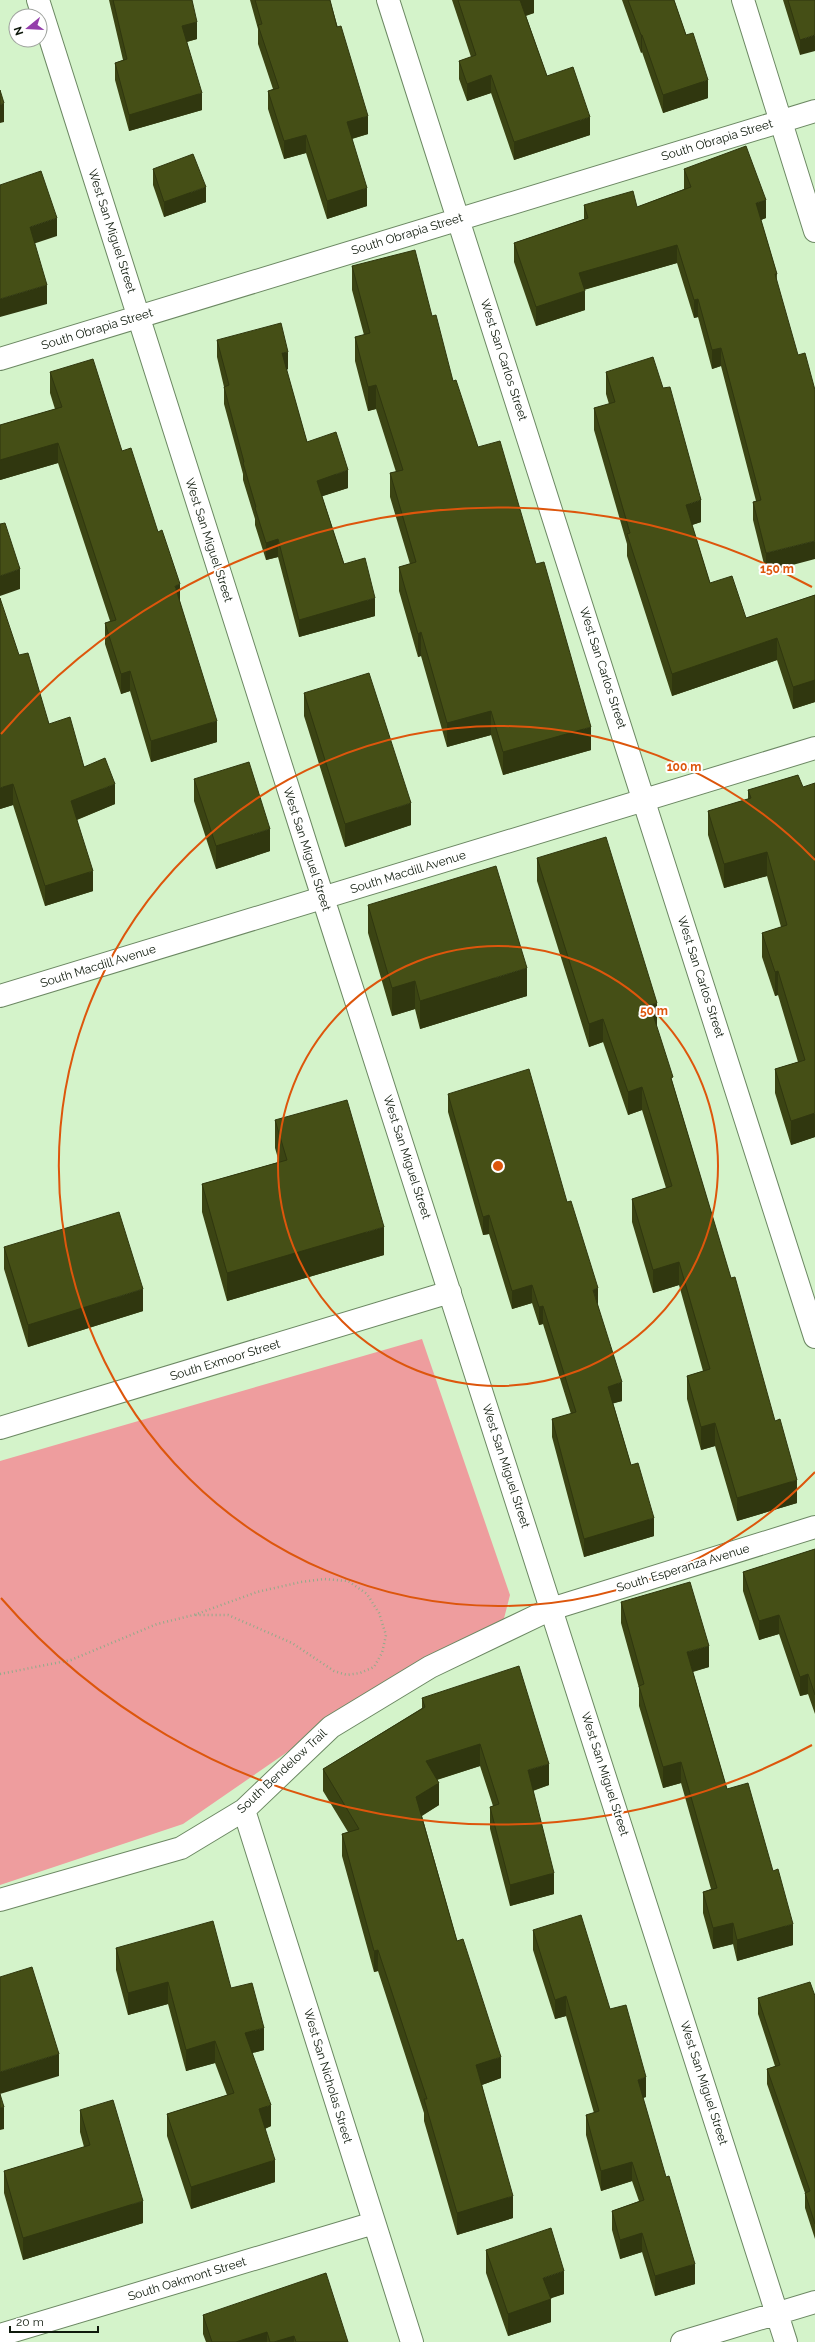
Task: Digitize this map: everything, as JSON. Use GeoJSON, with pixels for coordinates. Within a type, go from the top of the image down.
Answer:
{"type":"FeatureCollection","features":[{"type":"Feature","properties":{"kind":"street","name":"West San Miguel Street"},"geometry":{"type":"LineString","coordinates":[[38,0],[323,898],[778,2313],[786,2342]]}},
{"type":"Feature","properties":{"kind":"street","name":"West San Carlos Street"},"geometry":{"type":"LineString","coordinates":[[388,0],[645,799],[815,1337]]}},
{"type":"Feature","properties":{"kind":"street"},"geometry":{"type":"LineString","coordinates":[[743,0],[815,231]]}},
{"type":"Feature","properties":{"kind":"street","name":"South Obrapia Street"},"geometry":{"type":"LineString","coordinates":[[0,359],[458,218],[815,111]]}},
{"type":"Feature","properties":{"kind":"street","name":"South Macdill Avenue"},"geometry":{"type":"LineString","coordinates":[[1,994],[323,898],[815,748]]}},
{"type":"Feature","properties":{"kind":"street","name":"South Exmoor Street"},"geometry":{"type":"LineString","coordinates":[[0,1428],[450,1292]]}},
{"type":"Feature","properties":{"kind":"street","name":"South Esperanza Avenue"},"geometry":{"type":"LineString","coordinates":[[552,1609],[815,1528]]}},
{"type":"Feature","properties":{"kind":"street","name":"South Bendelow Trail"},"geometry":{"type":"LineString","coordinates":[[0,1900],[181,1848],[244,1810],[330,1727],[430,1666],[552,1609]]}},
{"type":"Feature","properties":{"kind":"street","name":"West San Nicholas Street"},"geometry":{"type":"LineString","coordinates":[[244,1810],[412,2342]]}},
{"type":"Feature","properties":{"kind":"street","name":"South Oakmont Street"},"geometry":{"type":"LineString","coordinates":[[0,2335],[374,2223]]}},
{"type":"Feature","properties":{"kind":"street"},"geometry":{"type":"LineString","coordinates":[[682,2342],[815,2302]]}},
{"type":"Feature","properties":{"kind":"path"},"geometry":{"type":"LineString","coordinates":[[0,1674],[71,1660],[157,1624],[194,1616],[257,1592],[301,1582],[324,1579],[348,1581],[367,1594],[379,1613],[386,1636],[382,1653],[374,1667],[360,1674],[347,1675],[334,1671],[292,1643],[228,1615],[194,1616]]}},
{"type":"Feature","properties":{"kind":"shaded area"},"geometry":{"type":"Polygon","coordinates":[[[422,1339],[510,1595],[500,1634],[402,1673],[183,1824],[0,1885],[0,1461],[422,1339]]]}},
{"type":"Feature","properties":{"kind":"building"},"geometry":{"type":"Polygon","coordinates":[[[113,0],[192,0],[197,22],[182,26],[202,93],[129,115],[115,63],[127,59],[113,0]]]}},
{"type":"Feature","properties":{"kind":"building"},"geometry":{"type":"Polygon","coordinates":[[[255,0],[330,0],[337,27],[341,26],[368,116],[347,122],[367,188],[327,201],[306,135],[284,141],[268,91],[279,88],[258,25],[262,24],[255,0]]]}},
{"type":"Feature","properties":{"kind":"building"},"geometry":{"type":"Polygon","coordinates":[[[458,0],[520,0],[547,76],[573,67],[590,117],[514,142],[491,75],[467,84],[459,61],[476,55],[458,0]]]}},
{"type":"Feature","properties":{"kind":"building"},"geometry":{"type":"Polygon","coordinates":[[[628,0],[674,0],[686,35],[693,33],[708,80],[663,95],[628,0]]]}},
{"type":"Feature","properties":{"kind":"building"},"geometry":{"type":"Polygon","coordinates":[[[788,0],[815,0],[815,35],[800,40],[788,0]]]}},
{"type":"Feature","properties":{"kind":"building"},"geometry":{"type":"Polygon","coordinates":[[[0,90],[4,103],[0,105],[0,90]]]}},
{"type":"Feature","properties":{"kind":"building"},"geometry":{"type":"Polygon","coordinates":[[[746,146],[766,200],[756,203],[777,274],[775,274],[798,355],[805,353],[815,390],[815,541],[766,553],[753,502],[761,500],[721,348],[712,350],[698,299],[694,300],[677,245],[579,273],[585,291],[536,307],[514,243],[588,218],[584,205],[633,191],[637,207],[691,187],[684,169],[746,146]]]}},
{"type":"Feature","properties":{"kind":"building"},"geometry":{"type":"Polygon","coordinates":[[[193,154],[206,187],[164,202],[153,169],[193,154]]]}},
{"type":"Feature","properties":{"kind":"building"},"geometry":{"type":"Polygon","coordinates":[[[41,171],[57,218],[30,227],[47,285],[0,299],[0,185],[41,171]]]}},
{"type":"Feature","properties":{"kind":"building"},"geometry":{"type":"Polygon","coordinates":[[[415,250],[432,316],[436,315],[453,381],[456,380],[478,447],[500,441],[536,564],[544,562],[591,727],[503,752],[491,711],[447,723],[421,632],[418,634],[399,567],[416,562],[390,473],[403,470],[376,385],[368,387],[355,337],[370,333],[352,266],[415,250]]]}},
{"type":"Feature","properties":{"kind":"building"},"geometry":{"type":"Polygon","coordinates":[[[281,323],[288,352],[282,353],[307,442],[336,432],[348,470],[317,481],[344,564],[365,558],[375,598],[299,620],[278,539],[266,543],[255,508],[256,507],[243,463],[244,462],[224,387],[229,385],[217,340],[281,323]]]}},
{"type":"Feature","properties":{"kind":"building"},"geometry":{"type":"Polygon","coordinates":[[[653,357],[663,388],[670,387],[701,500],[686,505],[710,583],[732,576],[746,618],[815,595],[815,680],[793,687],[777,638],[672,674],[627,534],[630,533],[594,408],[615,402],[606,372],[653,357]]]}},
{"type":"Feature","properties":{"kind":"building"},"geometry":{"type":"Polygon","coordinates":[[[93,359],[122,451],[131,448],[158,532],[162,530],[180,584],[175,586],[217,721],[151,741],[130,671],[121,674],[105,623],[116,620],[58,443],[0,460],[0,425],[62,407],[50,372],[93,359]]]}},
{"type":"Feature","properties":{"kind":"building"},"geometry":{"type":"Polygon","coordinates":[[[5,523],[20,569],[0,576],[0,524],[5,523]]]}},
{"type":"Feature","properties":{"kind":"building"},"geometry":{"type":"Polygon","coordinates":[[[0,598],[19,655],[28,653],[49,724],[70,717],[84,767],[105,758],[115,784],[71,801],[93,871],[45,886],[13,784],[0,788],[0,598]]]}},
{"type":"Feature","properties":{"kind":"building"},"geometry":{"type":"Polygon","coordinates":[[[369,673],[411,803],[345,824],[304,693],[369,673]]]}},
{"type":"Feature","properties":{"kind":"building"},"geometry":{"type":"Polygon","coordinates":[[[249,762],[270,829],[216,846],[194,779],[249,762]]]}},
{"type":"Feature","properties":{"kind":"building"},"geometry":{"type":"Polygon","coordinates":[[[798,775],[803,787],[815,783],[815,1113],[791,1121],[775,1069],[805,1060],[778,971],[775,972],[762,933],[787,925],[767,852],[724,864],[708,811],[751,798],[748,790],[798,775]]]}},
{"type":"Feature","properties":{"kind":"building"},"geometry":{"type":"Polygon","coordinates":[[[606,837],[657,1003],[650,1005],[673,1077],[671,1078],[731,1278],[735,1277],[775,1421],[780,1419],[797,1480],[737,1498],[715,1423],[701,1427],[687,1376],[710,1369],[679,1262],[653,1270],[632,1199],[672,1186],[642,1087],[628,1092],[603,1019],[589,1024],[537,858],[606,837]]]}},
{"type":"Feature","properties":{"kind":"building"},"geometry":{"type":"Polygon","coordinates":[[[496,866],[527,968],[420,1001],[415,981],[392,988],[368,905],[496,866]]]}},
{"type":"Feature","properties":{"kind":"building"},"geometry":{"type":"Polygon","coordinates":[[[529,1069],[567,1202],[571,1201],[598,1288],[593,1290],[622,1382],[608,1387],[631,1465],[638,1463],[654,1518],[584,1539],[552,1419],[576,1412],[543,1306],[539,1307],[532,1285],[512,1291],[489,1215],[483,1217],[448,1094],[529,1069]]]}},
{"type":"Feature","properties":{"kind":"building"},"geometry":{"type":"Polygon","coordinates":[[[347,1100],[384,1227],[227,1273],[202,1184],[287,1160],[275,1120],[347,1100]]]}},
{"type":"Feature","properties":{"kind":"building"},"geometry":{"type":"Polygon","coordinates":[[[119,1212],[143,1289],[28,1325],[4,1247],[119,1212]]]}},
{"type":"Feature","properties":{"kind":"building"},"geometry":{"type":"Polygon","coordinates":[[[815,1549],[815,1695],[808,1674],[800,1677],[779,1615],[759,1621],[743,1572],[815,1549]]]}},
{"type":"Feature","properties":{"kind":"building"},"geometry":{"type":"Polygon","coordinates":[[[690,1582],[709,1646],[687,1652],[727,1789],[748,1783],[773,1871],[778,1869],[793,1924],[737,1940],[733,1923],[713,1928],[703,1892],[717,1888],[681,1762],[663,1767],[639,1686],[644,1684],[621,1602],[690,1582]]]}},
{"type":"Feature","properties":{"kind":"building"},"geometry":{"type":"Polygon","coordinates":[[[519,1666],[549,1764],[528,1770],[554,1873],[510,1885],[490,1807],[499,1804],[480,1744],[426,1761],[439,1783],[416,1797],[457,1941],[463,1939],[501,2057],[476,2065],[513,2196],[457,2213],[424,2099],[427,2099],[378,1950],[374,1951],[342,1834],[359,1829],[323,1769],[425,1707],[422,1698],[519,1666]]]}},
{"type":"Feature","properties":{"kind":"building"},"geometry":{"type":"Polygon","coordinates":[[[581,1915],[610,2009],[626,2005],[646,2077],[638,2080],[666,2177],[669,2176],[695,2264],[655,2276],[642,2233],[620,2240],[612,2211],[644,2200],[632,2162],[601,2171],[586,2115],[599,2111],[566,1996],[555,2000],[533,1930],[581,1915]]]}},
{"type":"Feature","properties":{"kind":"building"},"geometry":{"type":"Polygon","coordinates":[[[213,1921],[231,1988],[252,1983],[264,2028],[245,2033],[271,2105],[259,2109],[275,2160],[191,2187],[167,2114],[234,2093],[215,2041],[186,2050],[168,1982],[128,1993],[116,1948],[213,1921]]]}},
{"type":"Feature","properties":{"kind":"building"},"geometry":{"type":"Polygon","coordinates":[[[32,1967],[59,2054],[0,2072],[0,1977],[32,1967]]]}},
{"type":"Feature","properties":{"kind":"building"},"geometry":{"type":"Polygon","coordinates":[[[810,1982],[815,1996],[815,2224],[805,2193],[810,2191],[767,2069],[780,2065],[758,1998],[810,1982]]]}},
{"type":"Feature","properties":{"kind":"building"},"geometry":{"type":"Polygon","coordinates":[[[0,2094],[4,2107],[0,2108],[0,2094]]]}},
{"type":"Feature","properties":{"kind":"building"},"geometry":{"type":"Polygon","coordinates":[[[113,2100],[143,2201],[23,2238],[4,2171],[90,2145],[80,2110],[113,2100]]]}},
{"type":"Feature","properties":{"kind":"building"},"geometry":{"type":"Polygon","coordinates":[[[551,2228],[564,2271],[543,2278],[551,2299],[508,2314],[486,2250],[551,2228]]]}},
{"type":"Feature","properties":{"kind":"building"},"geometry":{"type":"Polygon","coordinates":[[[326,2273],[348,2342],[296,2342],[294,2336],[270,2342],[267,2332],[236,2342],[212,2342],[203,2315],[326,2273]]]}}]}
